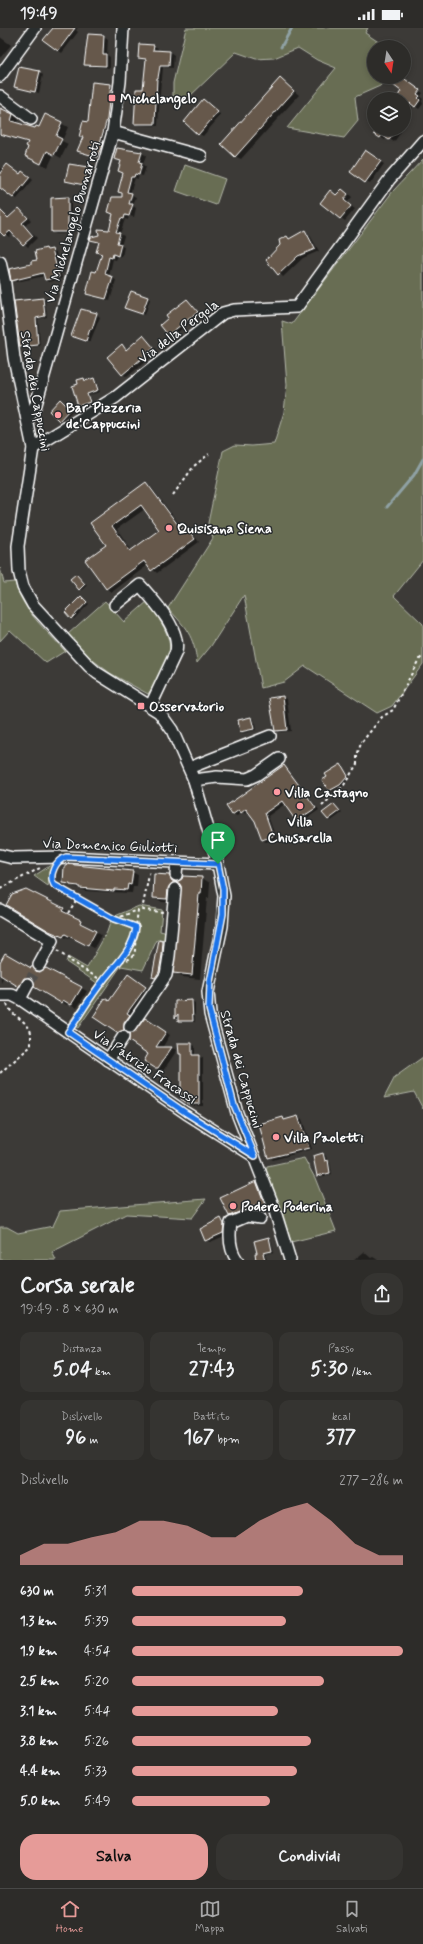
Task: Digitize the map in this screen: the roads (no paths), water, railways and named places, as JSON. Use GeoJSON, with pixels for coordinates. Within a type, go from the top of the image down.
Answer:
{"type":"FeatureCollection","features":[{"type":"Feature","properties":{"kind":"street"},"geometry":{"type":"LineString","coordinates":[[0,76],[35,28]]}},
{"type":"Feature","properties":{"kind":"street","name":"Via Michelangelo Buonarroti"},"geometry":{"type":"LineString","coordinates":[[27,418],[31,414],[36,404],[113,132],[120,82],[123,28]]}},
{"type":"Feature","properties":{"kind":"street"},"geometry":{"type":"LineString","coordinates":[[0,96],[31,119]]}},
{"type":"Feature","properties":{"kind":"street"},"geometry":{"type":"LineString","coordinates":[[113,132],[201,156]]}},
{"type":"Feature","properties":{"kind":"street","name":"Via della Pergola"},"geometry":{"type":"LineString","coordinates":[[33,448],[116,397],[222,313],[234,310],[298,307],[390,180],[423,141]]}},
{"type":"Feature","properties":{"kind":"street","name":"Strada dei Cappuccini"},"geometry":{"type":"LineString","coordinates":[[0,262],[6,289],[14,358],[33,448],[17,553],[19,571],[25,592],[37,610],[89,666],[97,673],[159,712],[169,724],[190,768],[218,864],[223,889],[223,914],[210,982],[209,1009],[234,1105],[273,1205],[290,1260]]}},
{"type":"Feature","properties":{"kind":"street"},"geometry":{"type":"LineString","coordinates":[[115,605],[140,585],[165,616],[178,644],[176,652],[151,706]]}},
{"type":"Feature","properties":{"kind":"street"},"geometry":{"type":"LineString","coordinates":[[190,768],[270,736]]}},
{"type":"Feature","properties":{"kind":"street"},"geometry":{"type":"LineString","coordinates":[[194,780],[217,776],[247,779],[256,776],[279,759]]}},
{"type":"Feature","properties":{"kind":"street","name":"Via Domenico Giuliotti"},"geometry":{"type":"LineString","coordinates":[[0,855],[14,858],[66,857],[218,864]]}},
{"type":"Feature","properties":{"kind":"street"},"geometry":{"type":"LineString","coordinates":[[176,875],[177,862]]}},
{"type":"Feature","properties":{"kind":"street"},"geometry":{"type":"LineString","coordinates":[[130,1026],[166,974],[169,960],[175,889]]}},
{"type":"Feature","properties":{"kind":"street"},"geometry":{"type":"LineString","coordinates":[[0,910],[52,941],[39,966]]}},
{"type":"Feature","properties":{"kind":"street"},"geometry":{"type":"LineString","coordinates":[[20,999],[28,984]]}},
{"type":"Feature","properties":{"kind":"street","name":"Via Patrizio Fracassi"},"geometry":{"type":"LineString","coordinates":[[3,995],[14,996],[20,999],[108,1060],[255,1156]]}},
{"type":"Feature","properties":{"kind":"street"},"geometry":{"type":"LineString","coordinates":[[108,1060],[123,1037]]}},
{"type":"Feature","properties":{"kind":"street"},"geometry":{"type":"LineString","coordinates":[[237,1260],[232,1254],[229,1235],[231,1224],[247,1216],[260,1218]]}},
{"type":"Feature","properties":{"kind":"waterway"},"geometry":{"type":"LineString","coordinates":[[281,47],[292,28]]}},
{"type":"Feature","properties":{"kind":"waterway"},"geometry":{"type":"LineString","coordinates":[[387,507],[414,475],[423,459]]}},
{"type":"Feature","properties":{"kind":"tunnel"},"geometry":{"type":"LineString","coordinates":[[28,984],[39,965]]}},
{"type":"Feature","properties":{"kind":"place","name":"Michelangelo"},"geometry":{"type":"Point","coordinates":[112,98]}},
{"type":"Feature","properties":{"kind":"place","name":"Bar Pizzeria de'Cappuccini"},"geometry":{"type":"Point","coordinates":[58,415]}},
{"type":"Feature","properties":{"kind":"place","name":"Quisisana Siena"},"geometry":{"type":"Point","coordinates":[169,528]}},
{"type":"Feature","properties":{"kind":"place","name":"Osservatorio"},"geometry":{"type":"Point","coordinates":[141,706]}},
{"type":"Feature","properties":{"kind":"place","name":"Villa Castagno"},"geometry":{"type":"Point","coordinates":[277,792]}},
{"type":"Feature","properties":{"kind":"place","name":"Villa Chiusarella"},"geometry":{"type":"Point","coordinates":[300,806]}},
{"type":"Feature","properties":{"kind":"place","name":"Villa Paoletti"},"geometry":{"type":"Point","coordinates":[276,1137]}},
{"type":"Feature","properties":{"kind":"place","name":"Podere Poderina"},"geometry":{"type":"Point","coordinates":[233,1206]}}]}
